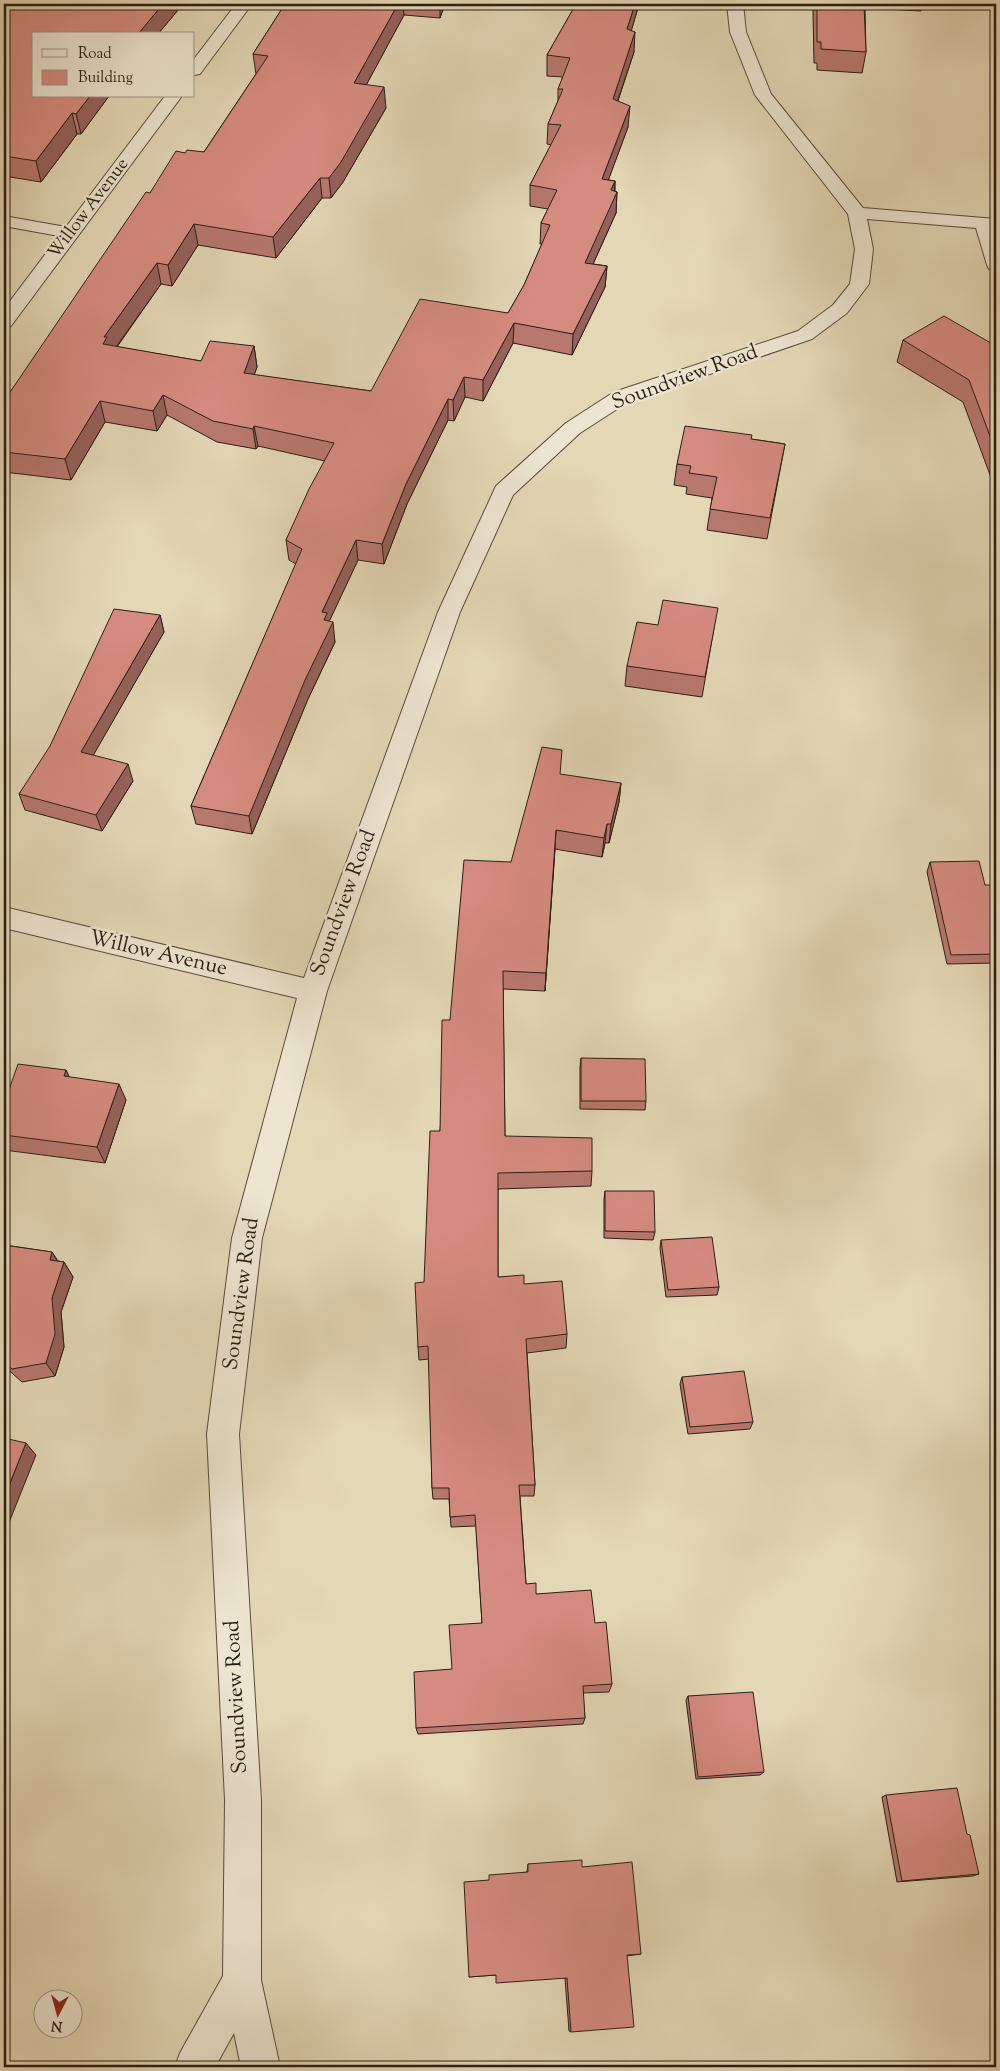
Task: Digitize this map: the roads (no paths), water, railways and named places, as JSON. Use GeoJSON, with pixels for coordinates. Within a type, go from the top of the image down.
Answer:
{"type":"FeatureCollection","features":[{"type":"Feature","properties":{"kind":"street"},"geometry":{"type":"LineString","coordinates":[[195,69],[244,4]]}},
{"type":"Feature","properties":{"kind":"street","name":"Soundview Road"},"geometry":{"type":"LineString","coordinates":[[260,2067],[242,1980],[243,1800],[223,1434],[247,1238],[313,991],[449,612],[504,491],[573,428],[621,397],[805,335],[840,309],[859,284],[864,249],[857,213],[763,95],[738,32],[735,4]]}},
{"type":"Feature","properties":{"kind":"street","name":"Willow Avenue"},"geometry":{"type":"LineString","coordinates":[[4,322],[172,98]]}},
{"type":"Feature","properties":{"kind":"street"},"geometry":{"type":"LineString","coordinates":[[857,213],[990,224],[988,242],[996,265]]}},
{"type":"Feature","properties":{"kind":"street"},"geometry":{"type":"LineString","coordinates":[[4,221],[71,233]]}},
{"type":"Feature","properties":{"kind":"street","name":"Willow Avenue"},"geometry":{"type":"LineString","coordinates":[[4,917],[313,991]]}},
{"type":"Feature","properties":{"kind":"street"},"geometry":{"type":"LineString","coordinates":[[194,2067],[242,1980]]}}]}
